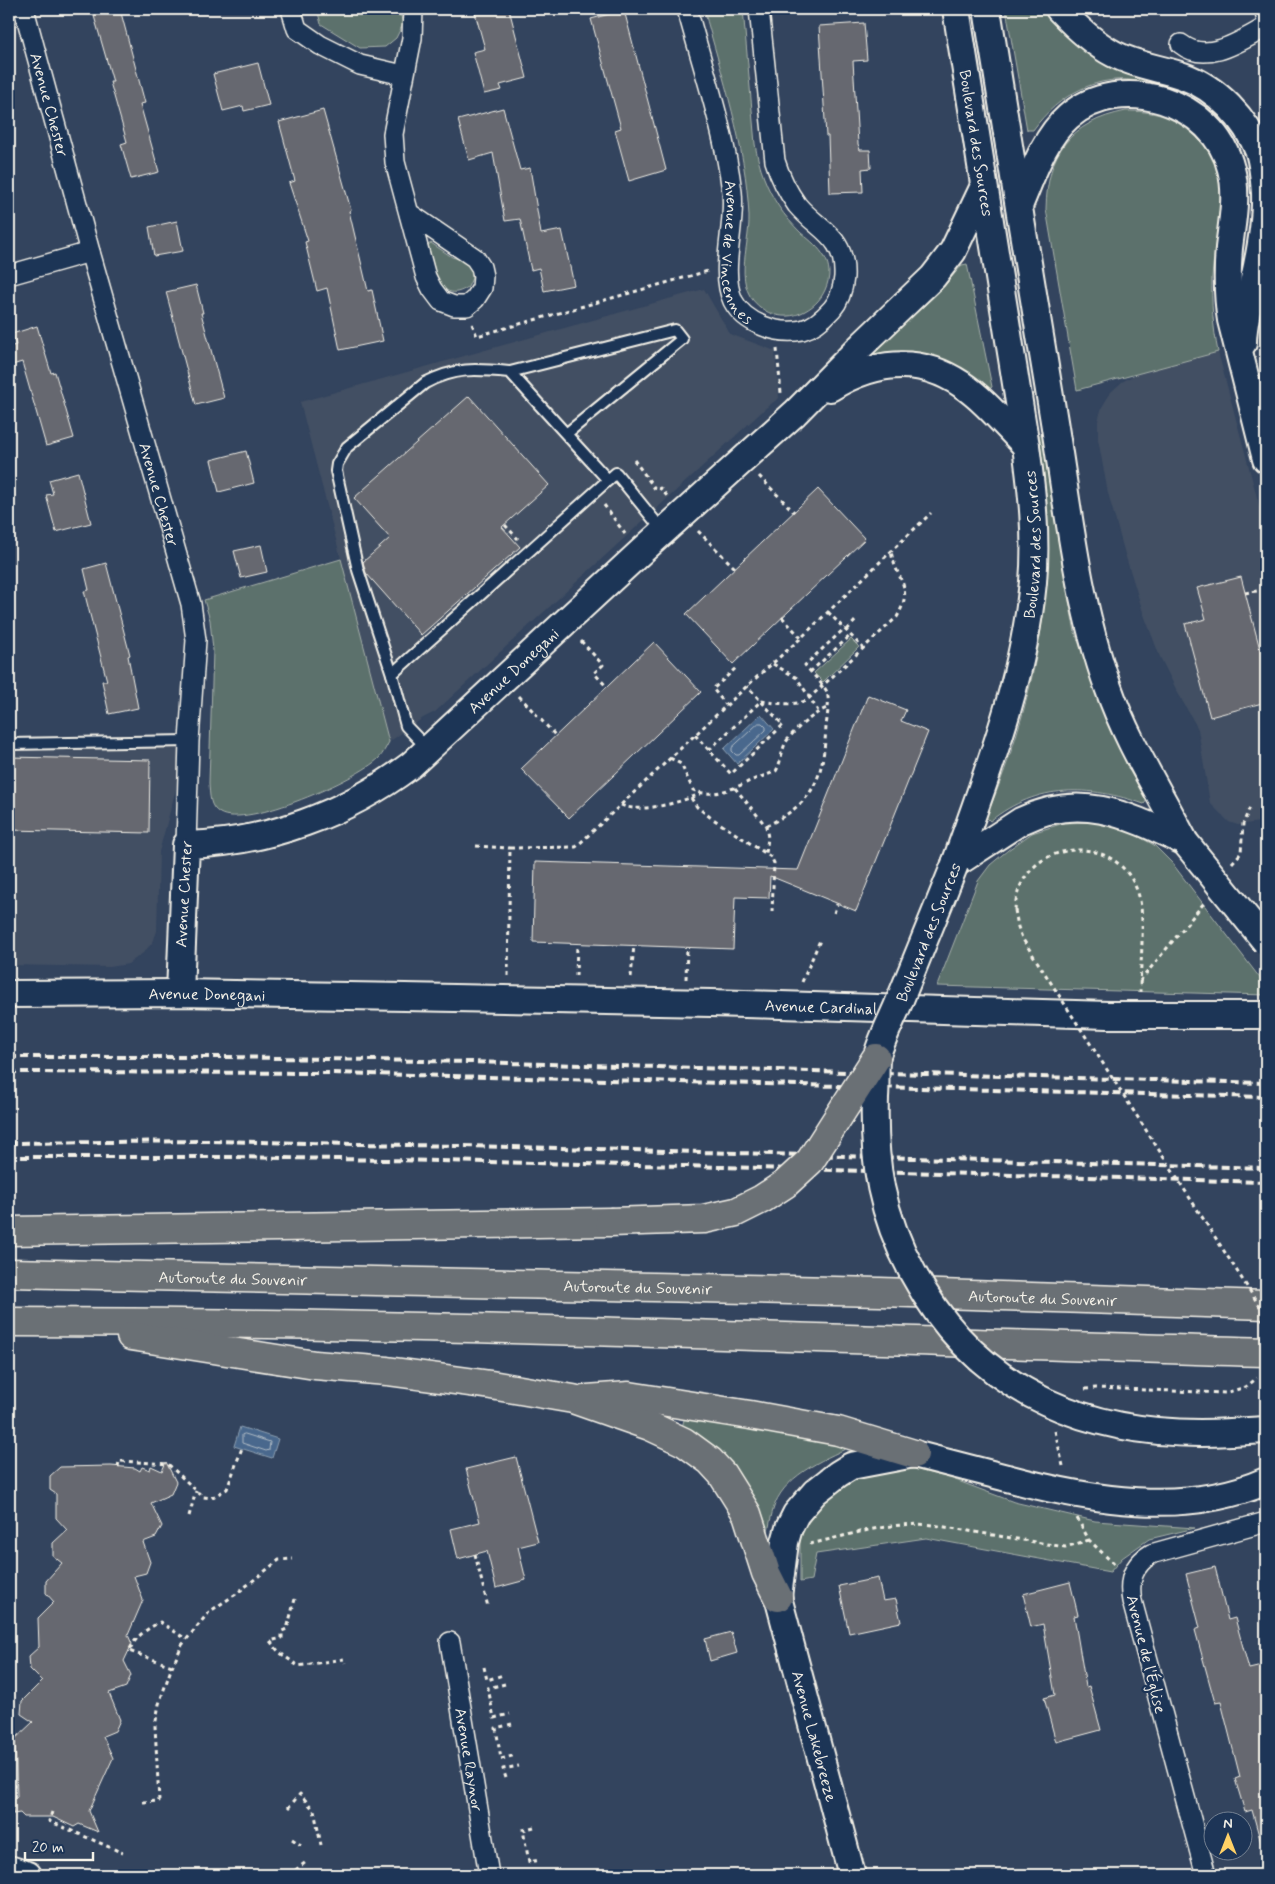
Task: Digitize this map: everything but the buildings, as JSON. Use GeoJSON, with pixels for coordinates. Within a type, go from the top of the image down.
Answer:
{"type":"FeatureCollection","features":[{"type":"Feature","properties":{"kind":"highway"},"geometry":{"type":"LineString","coordinates":[[9,1231],[704,1219],[736,1212],[762,1199],[785,1184],[810,1161],[876,1058]]}},
{"type":"Feature","properties":{"kind":"highway","name":"Autoroute du Souvenir"},"geometry":{"type":"LineString","coordinates":[[9,1273],[870,1292],[1266,1304]]}},
{"type":"Feature","properties":{"kind":"highway"},"geometry":{"type":"LineString","coordinates":[[9,1322],[115,1321],[584,1332],[1263,1364]]}},
{"type":"Feature","properties":{"kind":"highway"},"geometry":{"type":"LineString","coordinates":[[38,1322],[315,1365],[448,1379],[573,1400],[667,1433],[684,1442],[722,1474],[744,1508],[766,1573],[778,1597]]}},
{"type":"Feature","properties":{"kind":"highway"},"geometry":{"type":"LineString","coordinates":[[573,1400],[629,1396],[710,1408],[838,1431],[914,1454]]}},
{"type":"Feature","properties":{"kind":"main road","name":"Boulevard des Sources"},"geometry":{"type":"LineString","coordinates":[[876,1058],[955,864],[1008,714],[1020,664],[1033,581],[1034,532],[1026,446],[956,9]]}},
{"type":"Feature","properties":{"kind":"main road","name":"Boulevard des Sources"},"geometry":{"type":"LineString","coordinates":[[987,9],[1081,586],[1093,639],[1107,686],[1122,724],[1185,842],[1266,942]]}},
{"type":"Feature","properties":{"kind":"main road"},"geometry":{"type":"LineString","coordinates":[[1058,9],[1084,34],[1114,54],[1149,68],[1182,76],[1208,88],[1232,108],[1252,136],[1261,162],[1265,196],[1259,258],[1246,320],[1244,369]]}},
{"type":"Feature","properties":{"kind":"main road"},"geometry":{"type":"LineString","coordinates":[[1019,206],[1050,138],[1068,116],[1082,106],[1098,99],[1112,95],[1128,94],[1159,99],[1188,112],[1211,132],[1221,145],[1231,169],[1234,206],[1228,262],[1228,299],[1231,320],[1266,459]]}},
{"type":"Feature","properties":{"kind":"main road"},"geometry":{"type":"LineString","coordinates":[[789,407],[943,266],[960,238],[984,186]]}},
{"type":"Feature","properties":{"kind":"main road"},"geometry":{"type":"LineString","coordinates":[[789,407],[821,394],[857,373],[876,367],[914,366],[947,376],[961,384],[980,399],[1026,446]]}},
{"type":"Feature","properties":{"kind":"main road","name":"Avenue Donegani"},"geometry":{"type":"LineString","coordinates":[[186,845],[222,844],[250,839],[307,822],[332,812],[371,792],[399,774],[429,749],[664,531],[789,407]]}},
{"type":"Feature","properties":{"kind":"main road"},"geometry":{"type":"LineString","coordinates":[[955,864],[1032,816],[1078,806],[1107,810],[1124,815],[1185,842]]}},
{"type":"Feature","properties":{"kind":"main road","name":"Avenue Chester"},"geometry":{"type":"LineString","coordinates":[[180,993],[186,845]]}},
{"type":"Feature","properties":{"kind":"main road","name":"Avenue Donegani"},"geometry":{"type":"LineString","coordinates":[[9,994],[180,993],[405,997]]}},
{"type":"Feature","properties":{"kind":"main road","name":"Avenue Cardinal"},"geometry":{"type":"LineString","coordinates":[[405,997],[721,1004],[1108,1016],[1266,1015]]}},
{"type":"Feature","properties":{"kind":"main road"},"geometry":{"type":"LineString","coordinates":[[876,1058],[875,1151],[885,1208],[897,1241],[935,1311],[973,1354],[1016,1387],[1048,1403],[1109,1423],[1167,1432],[1266,1430]]}},
{"type":"Feature","properties":{"kind":"main road"},"geometry":{"type":"LineString","coordinates":[[778,1597],[788,1528],[796,1514],[815,1492],[851,1466],[914,1454],[1038,1486],[1097,1497],[1153,1502],[1229,1494],[1266,1481]]}},
{"type":"Feature","properties":{"kind":"main road","name":"Avenue Lakebreeze"},"geometry":{"type":"LineString","coordinates":[[778,1597],[852,1875]]}},
{"type":"Feature","properties":{"kind":"main road"},"geometry":{"type":"LineString","coordinates":[[9,1869],[28,1875]]}},
{"type":"Feature","properties":{"kind":"street","name":"Avenue Chester"},"geometry":{"type":"LineString","coordinates":[[24,9],[90,252],[191,604],[196,640],[189,742],[186,845]]}},
{"type":"Feature","properties":{"kind":"street"},"geometry":{"type":"LineString","coordinates":[[292,9],[298,29],[320,45],[360,65],[403,75]]}},
{"type":"Feature","properties":{"kind":"street"},"geometry":{"type":"LineString","coordinates":[[409,213],[475,258],[481,267],[483,276],[482,288],[475,299],[467,306],[454,306],[441,301],[432,290],[426,277],[395,162],[393,134],[403,75],[412,38],[413,9]]}},
{"type":"Feature","properties":{"kind":"street","name":"Avenue de Vincennes"},"geometry":{"type":"LineString","coordinates":[[687,9],[719,126],[732,193],[732,234],[727,266],[730,292],[734,303],[753,320],[769,328],[792,332],[817,324],[836,304],[843,281],[844,267],[842,254],[837,244],[796,204],[783,184],[775,161],[760,9]]}},
{"type":"Feature","properties":{"kind":"street"},"geometry":{"type":"LineString","coordinates":[[1265,9],[1266,17]]}},
{"type":"Feature","properties":{"kind":"street"},"geometry":{"type":"LineString","coordinates":[[1181,44],[1187,49],[1196,51],[1215,51],[1266,27]]}},
{"type":"Feature","properties":{"kind":"street"},"geometry":{"type":"LineString","coordinates":[[9,275],[90,252]]}},
{"type":"Feature","properties":{"kind":"street","name":"Avenue de l'Église"},"geometry":{"type":"LineString","coordinates":[[1206,1875],[1133,1606],[1130,1590],[1131,1581],[1138,1565],[1151,1554],[1266,1522]]}},
{"type":"Feature","properties":{"kind":"street","name":"Avenue Raynor"},"geometry":{"type":"LineString","coordinates":[[450,1642],[489,1875]]}},
{"type":"Feature","properties":{"kind":"lane"},"geometry":{"type":"LineString","coordinates":[[429,749],[406,726],[392,674],[358,570],[338,483],[337,464],[347,447],[425,383],[434,378],[466,369],[510,372],[675,330],[682,339],[566,434]]}},
{"type":"Feature","properties":{"kind":"lane"},"geometry":{"type":"LineString","coordinates":[[510,372],[608,480]]}},
{"type":"Feature","properties":{"kind":"lane"},"geometry":{"type":"LineString","coordinates":[[392,674],[616,473],[664,531]]}},
{"type":"Feature","properties":{"kind":"lane"},"geometry":{"type":"LineString","coordinates":[[9,744],[189,742]]}},
{"type":"Feature","properties":{"kind":"path"},"geometry":{"type":"LineString","coordinates":[[472,324],[477,336],[712,270]]}},
{"type":"Feature","properties":{"kind":"path"},"geometry":{"type":"LineString","coordinates":[[777,348],[789,407]]}},
{"type":"Feature","properties":{"kind":"path"},"geometry":{"type":"LineString","coordinates":[[634,460],[656,490],[660,488]]}},
{"type":"Feature","properties":{"kind":"path"},"geometry":{"type":"LineString","coordinates":[[757,474],[794,512]]}},
{"type":"Feature","properties":{"kind":"path"},"geometry":{"type":"LineString","coordinates":[[598,510],[604,504],[628,540]]}},
{"type":"Feature","properties":{"kind":"path"},"geometry":{"type":"LineString","coordinates":[[476,846],[510,848],[576,847],[747,686],[801,638],[931,513]]}},
{"type":"Feature","properties":{"kind":"path"},"geometry":{"type":"LineString","coordinates":[[505,525],[520,542]]}},
{"type":"Feature","properties":{"kind":"path"},"geometry":{"type":"LineString","coordinates":[[696,529],[734,568]]}},
{"type":"Feature","properties":{"kind":"path"},"geometry":{"type":"LineString","coordinates":[[709,750],[761,701],[798,704],[810,698],[897,617],[906,596],[905,587],[896,568],[891,551]]}},
{"type":"Feature","properties":{"kind":"path"},"geometry":{"type":"LineString","coordinates":[[1245,592],[1262,590]]}},
{"type":"Feature","properties":{"kind":"path"},"geometry":{"type":"LineString","coordinates":[[828,612],[863,648]]}},
{"type":"Feature","properties":{"kind":"path"},"geometry":{"type":"LineString","coordinates":[[782,617],[801,638]]}},
{"type":"Feature","properties":{"kind":"path"},"geometry":{"type":"LineString","coordinates":[[766,826],[781,819],[798,807],[817,780],[822,766],[827,691],[805,665],[857,619]]}},
{"type":"Feature","properties":{"kind":"path"},"geometry":{"type":"LineString","coordinates":[[810,672],[851,635]]}},
{"type":"Feature","properties":{"kind":"path"},"geometry":{"type":"LineString","coordinates":[[578,638],[603,666],[594,673],[607,687]]}},
{"type":"Feature","properties":{"kind":"path"},"geometry":{"type":"LineString","coordinates":[[1262,655],[1266,654]]}},
{"type":"Feature","properties":{"kind":"path"},"geometry":{"type":"LineString","coordinates":[[773,664],[797,678],[818,711]]}},
{"type":"Feature","properties":{"kind":"path"},"geometry":{"type":"LineString","coordinates":[[727,706],[713,689],[715,684],[737,667]]}},
{"type":"Feature","properties":{"kind":"path"},"geometry":{"type":"LineString","coordinates":[[695,735],[731,774],[783,725],[747,686]]}},
{"type":"Feature","properties":{"kind":"path"},"geometry":{"type":"LineString","coordinates":[[518,695],[556,736]]}},
{"type":"Feature","properties":{"kind":"path"},"geometry":{"type":"LineString","coordinates":[[621,805],[628,808],[642,809],[691,798],[700,794],[735,788],[776,771],[786,742],[818,711],[827,708]]}},
{"type":"Feature","properties":{"kind":"path"},"geometry":{"type":"LineString","coordinates":[[670,758],[680,764],[692,790],[700,794]]}},
{"type":"Feature","properties":{"kind":"path"},"geometry":{"type":"LineString","coordinates":[[735,788],[766,826],[768,838],[766,853]]}},
{"type":"Feature","properties":{"kind":"path"},"geometry":{"type":"LineString","coordinates":[[691,798],[696,807],[756,849],[766,853],[774,863],[772,912]]}},
{"type":"Feature","properties":{"kind":"path"},"geometry":{"type":"LineString","coordinates":[[508,978],[510,848]]}},
{"type":"Feature","properties":{"kind":"path"},"geometry":{"type":"LineString","coordinates":[[1140,996],[1141,904],[1138,893],[1128,874],[1112,859],[1084,850],[1066,850],[1046,858],[1031,869],[1021,884],[1016,901],[1018,927],[1022,938],[1048,982],[1266,1316]]}},
{"type":"Feature","properties":{"kind":"path"},"geometry":{"type":"LineString","coordinates":[[834,913],[837,904]]}},
{"type":"Feature","properties":{"kind":"path"},"geometry":{"type":"LineString","coordinates":[[801,985],[821,938]]}},
{"type":"Feature","properties":{"kind":"path"},"geometry":{"type":"LineString","coordinates":[[576,980],[577,944]]}},
{"type":"Feature","properties":{"kind":"path"},"geometry":{"type":"LineString","coordinates":[[631,980],[634,945]]}},
{"type":"Feature","properties":{"kind":"path"},"geometry":{"type":"LineString","coordinates":[[686,982],[687,947]]}},
{"type":"Feature","properties":{"kind":"path"},"geometry":{"type":"LineString","coordinates":[[1096,1388],[1225,1393],[1246,1387],[1263,1364]]}},
{"type":"Feature","properties":{"kind":"path"},"geometry":{"type":"LineString","coordinates":[[118,1467],[119,1462],[168,1464],[203,1497],[211,1498],[227,1489],[242,1448]]}},
{"type":"Feature","properties":{"kind":"path"},"geometry":{"type":"LineString","coordinates":[[189,1516],[196,1491]]}},
{"type":"Feature","properties":{"kind":"path"},"geometry":{"type":"LineString","coordinates":[[806,1545],[892,1525],[915,1523],[933,1524],[1065,1547],[1089,1540]]}},
{"type":"Feature","properties":{"kind":"path"},"geometry":{"type":"LineString","coordinates":[[475,1554],[488,1607]]}},
{"type":"Feature","properties":{"kind":"path"},"geometry":{"type":"LineString","coordinates":[[143,1802],[159,1801],[155,1726],[159,1704],[172,1666],[186,1639],[209,1612],[236,1594],[279,1560],[293,1559]]}},
{"type":"Feature","properties":{"kind":"path"},"geometry":{"type":"LineString","coordinates":[[295,1599],[287,1629],[282,1631],[282,1638],[270,1641],[279,1652],[298,1666],[344,1659],[345,1662]]}},
{"type":"Feature","properties":{"kind":"path"},"geometry":{"type":"LineString","coordinates":[[172,1666],[129,1651],[136,1638],[160,1622],[186,1639]]}},
{"type":"Feature","properties":{"kind":"path"},"geometry":{"type":"LineString","coordinates":[[484,1667],[487,1680],[503,1675]]}},
{"type":"Feature","properties":{"kind":"path"},"geometry":{"type":"LineString","coordinates":[[505,1684],[488,1688],[494,1718],[510,1714]]}},
{"type":"Feature","properties":{"kind":"path"},"geometry":{"type":"LineString","coordinates":[[512,1724],[496,1728],[501,1759],[516,1755]]}},
{"type":"Feature","properties":{"kind":"path"},"geometry":{"type":"LineString","coordinates":[[506,1778],[503,1770],[518,1766]]}},
{"type":"Feature","properties":{"kind":"path"},"geometry":{"type":"LineString","coordinates":[[288,1808],[300,1794],[314,1810],[321,1845]]}},
{"type":"Feature","properties":{"kind":"path"},"geometry":{"type":"LineString","coordinates":[[52,1812],[49,1821],[123,1853]]}},
{"type":"Feature","properties":{"kind":"path"},"geometry":{"type":"LineString","coordinates":[[534,1827],[523,1830],[529,1862],[539,1860]]}},
{"type":"Feature","properties":{"kind":"path"},"geometry":{"type":"LineString","coordinates":[[292,1839],[302,1845]]}},
{"type":"Feature","properties":{"kind":"path"},"geometry":{"type":"LineString","coordinates":[[289,1875],[306,1862]]}},
{"type":"Feature","properties":{"kind":"shaded area"},"geometry":{"type":"Polygon","coordinates":[[[704,289],[730,334],[775,351],[779,398],[435,712],[423,718],[389,742],[300,402],[704,289]]]}},
{"type":"Feature","properties":{"kind":"shaded area"},"geometry":{"type":"Polygon","coordinates":[[[1218,352],[1266,531],[1266,821],[1238,825],[1229,822],[1210,803],[1198,729],[1160,657],[1143,612],[1108,493],[1098,439],[1098,421],[1102,407],[1111,392],[1122,382],[1136,374],[1218,352]]]}},
{"type":"Feature","properties":{"kind":"shaded area"},"geometry":{"type":"Polygon","coordinates":[[[189,741],[159,852],[157,931],[153,942],[143,953],[128,964],[110,967],[9,965],[9,744],[189,741]]]}},
{"type":"Feature","properties":{"kind":"green space"},"geometry":{"type":"Polygon","coordinates":[[[317,9],[399,9],[403,24],[396,38],[385,47],[360,48],[321,24],[317,9]]]}},
{"type":"Feature","properties":{"kind":"green space"},"geometry":{"type":"Polygon","coordinates":[[[704,9],[743,9],[755,144],[761,169],[770,192],[781,210],[798,230],[814,244],[825,257],[828,264],[828,280],[823,294],[812,306],[796,315],[782,316],[768,312],[754,301],[747,291],[744,267],[749,216],[743,163],[732,111],[704,9]]]}},
{"type":"Feature","properties":{"kind":"green space"},"geometry":{"type":"Polygon","coordinates":[[[1006,9],[1046,9],[1056,20],[1144,78],[1143,82],[1111,80],[1081,89],[1055,106],[1033,130],[1027,130],[1006,9]]]}},
{"type":"Feature","properties":{"kind":"green space"},"geometry":{"type":"Polygon","coordinates":[[[1126,111],[1144,112],[1173,120],[1192,133],[1214,160],[1218,171],[1221,194],[1212,286],[1213,314],[1218,352],[1077,390],[1046,209],[1047,189],[1057,156],[1065,143],[1076,132],[1090,123],[1126,111]]]}},
{"type":"Feature","properties":{"kind":"green space"},"geometry":{"type":"Polygon","coordinates":[[[431,243],[452,257],[470,264],[472,278],[468,287],[458,292],[450,292],[444,288],[435,272],[428,245],[431,243]]]}},
{"type":"Feature","properties":{"kind":"green space"},"geometry":{"type":"Polygon","coordinates":[[[967,264],[992,387],[988,390],[873,357],[872,353],[939,292],[962,265],[967,264]]]}},
{"type":"Feature","properties":{"kind":"green space"},"geometry":{"type":"Polygon","coordinates":[[[1039,435],[1043,435],[1075,632],[1096,692],[1129,770],[1147,800],[1144,804],[1103,793],[1064,791],[1045,794],[1027,800],[1008,809],[990,821],[986,817],[1021,721],[1037,655],[1042,621],[1046,587],[1048,523],[1039,435]]]}},
{"type":"Feature","properties":{"kind":"green space"},"geometry":{"type":"Polygon","coordinates":[[[341,559],[389,742],[380,756],[367,767],[326,789],[276,808],[253,814],[233,816],[220,813],[212,804],[209,783],[213,650],[210,620],[204,600],[341,559]]]}},
{"type":"Feature","properties":{"kind":"green space"},"geometry":{"type":"Polygon","coordinates":[[[851,639],[859,647],[823,682],[814,673],[851,639]]]}},
{"type":"Feature","properties":{"kind":"green space"},"geometry":{"type":"Polygon","coordinates":[[[1093,822],[1125,829],[1154,845],[1172,863],[1266,986],[1266,995],[937,986],[978,881],[990,865],[1032,833],[1064,823],[1093,822]]]}},
{"type":"Feature","properties":{"kind":"green space"},"geometry":{"type":"Polygon","coordinates":[[[686,1413],[856,1444],[810,1467],[789,1483],[775,1504],[767,1538],[682,1427],[686,1413]]]}},
{"type":"Feature","properties":{"kind":"green space"},"geometry":{"type":"Polygon","coordinates":[[[888,1469],[914,1469],[950,1478],[1014,1502],[1095,1521],[1195,1528],[1149,1539],[1122,1558],[1110,1572],[926,1538],[816,1554],[811,1580],[800,1582],[800,1535],[814,1514],[832,1493],[854,1480],[888,1469]]]}},
{"type":"Feature","properties":{"kind":"water"},"geometry":{"type":"Polygon","coordinates":[[[761,714],[774,729],[737,764],[724,749],[761,714]]]}},
{"type":"Feature","properties":{"kind":"water"},"geometry":{"type":"Polygon","coordinates":[[[240,1427],[278,1439],[272,1458],[234,1446],[240,1427]]]}},
{"type":"Feature","properties":{"kind":"railway"},"geometry":{"type":"LineString","coordinates":[[9,1057],[231,1057],[1266,1083]]}},
{"type":"Feature","properties":{"kind":"railway"},"geometry":{"type":"LineString","coordinates":[[9,1072],[333,1073],[1266,1097]]}},
{"type":"Feature","properties":{"kind":"railway"},"geometry":{"type":"LineString","coordinates":[[9,1143],[209,1141],[559,1148],[1266,1168]]}},
{"type":"Feature","properties":{"kind":"railway"},"geometry":{"type":"LineString","coordinates":[[9,1157],[237,1157],[685,1166],[1266,1182]]}}]}
